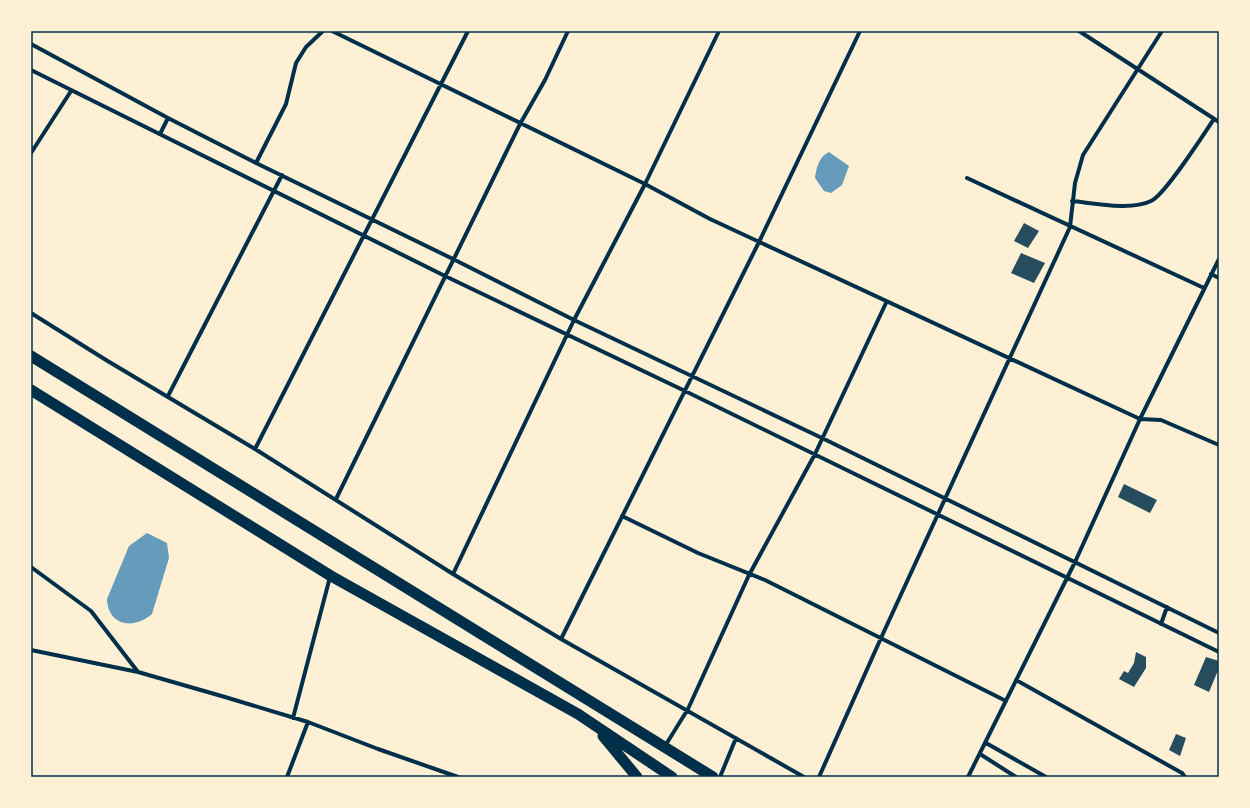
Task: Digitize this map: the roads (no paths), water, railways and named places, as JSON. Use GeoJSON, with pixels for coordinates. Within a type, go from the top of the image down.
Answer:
{"type":"FeatureCollection","features":[{"type":"Feature","properties":{"kind":"highway"},"geometry":{"type":"LineString","coordinates":[[31,356],[713,777]]}},
{"type":"Feature","properties":{"kind":"highway"},"geometry":{"type":"LineString","coordinates":[[31,390],[330,576],[578,714],[672,777]]}},
{"type":"Feature","properties":{"kind":"highway"},"geometry":{"type":"LineString","coordinates":[[595,726],[637,777]]}},
{"type":"Feature","properties":{"kind":"street"},"geometry":{"type":"LineString","coordinates":[[256,163],[286,104],[296,63],[301,53],[323,31]]}},
{"type":"Feature","properties":{"kind":"street"},"geometry":{"type":"LineString","coordinates":[[332,31],[645,184],[710,219],[886,302],[1140,419],[1161,420],[1219,445]]}},
{"type":"Feature","properties":{"kind":"street"},"geometry":{"type":"LineString","coordinates":[[255,449],[468,31]]}},
{"type":"Feature","properties":{"kind":"street"},"geometry":{"type":"LineString","coordinates":[[336,500],[520,124],[545,80],[568,31]]}},
{"type":"Feature","properties":{"kind":"street"},"geometry":{"type":"LineString","coordinates":[[453,574],[574,320],[645,184],[719,31]]}},
{"type":"Feature","properties":{"kind":"street"},"geometry":{"type":"LineString","coordinates":[[561,639],[759,242],[860,31]]}},
{"type":"Feature","properties":{"kind":"street"},"geometry":{"type":"LineString","coordinates":[[1079,31],[1219,122]]}},
{"type":"Feature","properties":{"kind":"street"},"geometry":{"type":"LineString","coordinates":[[820,777],[881,638],[1070,227],[1077,170],[1083,155],[1162,31]]}},
{"type":"Feature","properties":{"kind":"street"},"geometry":{"type":"LineString","coordinates":[[31,44],[168,118],[256,163],[454,258],[574,320],[822,438],[945,500],[1219,633]]}},
{"type":"Feature","properties":{"kind":"street"},"geometry":{"type":"LineString","coordinates":[[31,70],[445,276],[815,454],[1219,652]]}},
{"type":"Feature","properties":{"kind":"street"},"geometry":{"type":"LineString","coordinates":[[31,153],[71,90]]}},
{"type":"Feature","properties":{"kind":"street"},"geometry":{"type":"LineString","coordinates":[[160,134],[168,118]]}},
{"type":"Feature","properties":{"kind":"street"},"geometry":{"type":"LineString","coordinates":[[1072,201],[1137,205],[1152,201],[1164,190],[1214,119]]}},
{"type":"Feature","properties":{"kind":"street"},"geometry":{"type":"LineString","coordinates":[[168,396],[282,175]]}},
{"type":"Feature","properties":{"kind":"street"},"geometry":{"type":"LineString","coordinates":[[967,178],[1204,288]]}},
{"type":"Feature","properties":{"kind":"street"},"geometry":{"type":"LineString","coordinates":[[968,777],[1075,562],[1140,419],[1219,259]]}},
{"type":"Feature","properties":{"kind":"street"},"geometry":{"type":"LineString","coordinates":[[1211,274],[1219,278]]}},
{"type":"Feature","properties":{"kind":"street"},"geometry":{"type":"LineString","coordinates":[[665,746],[688,709],[749,575],[815,454],[886,302]]}},
{"type":"Feature","properties":{"kind":"street"},"geometry":{"type":"LineString","coordinates":[[31,313],[106,360],[255,449],[453,574],[561,639],[688,709],[804,777]]}},
{"type":"Feature","properties":{"kind":"street"},"geometry":{"type":"LineString","coordinates":[[622,516],[698,553],[749,575],[765,580],[1006,701]]}},
{"type":"Feature","properties":{"kind":"street"},"geometry":{"type":"LineString","coordinates":[[31,566],[91,612],[138,672]]}},
{"type":"Feature","properties":{"kind":"street"},"geometry":{"type":"LineString","coordinates":[[293,718],[330,576]]}},
{"type":"Feature","properties":{"kind":"street"},"geometry":{"type":"LineString","coordinates":[[1161,624],[1167,607]]}},
{"type":"Feature","properties":{"kind":"street"},"geometry":{"type":"LineString","coordinates":[[31,650],[138,672],[308,722],[378,749],[458,777]]}},
{"type":"Feature","properties":{"kind":"street"},"geometry":{"type":"LineString","coordinates":[[1016,680],[1182,773],[1185,777]]}},
{"type":"Feature","properties":{"kind":"street"},"geometry":{"type":"LineString","coordinates":[[287,777],[308,722]]}},
{"type":"Feature","properties":{"kind":"street"},"geometry":{"type":"LineString","coordinates":[[720,777],[736,738]]}},
{"type":"Feature","properties":{"kind":"street"},"geometry":{"type":"LineString","coordinates":[[986,743],[1046,777]]}},
{"type":"Feature","properties":{"kind":"street"},"geometry":{"type":"LineString","coordinates":[[980,754],[1016,777]]}},
{"type":"Feature","properties":{"kind":"water"},"geometry":{"type":"Polygon","coordinates":[[[829,152],[849,166],[842,185],[831,193],[824,191],[815,178],[820,160],[829,152]]]}},
{"type":"Feature","properties":{"kind":"water"},"geometry":{"type":"Polygon","coordinates":[[[147,533],[167,543],[169,558],[152,614],[138,622],[123,623],[112,615],[108,608],[107,599],[129,546],[147,533]]]}}]}
